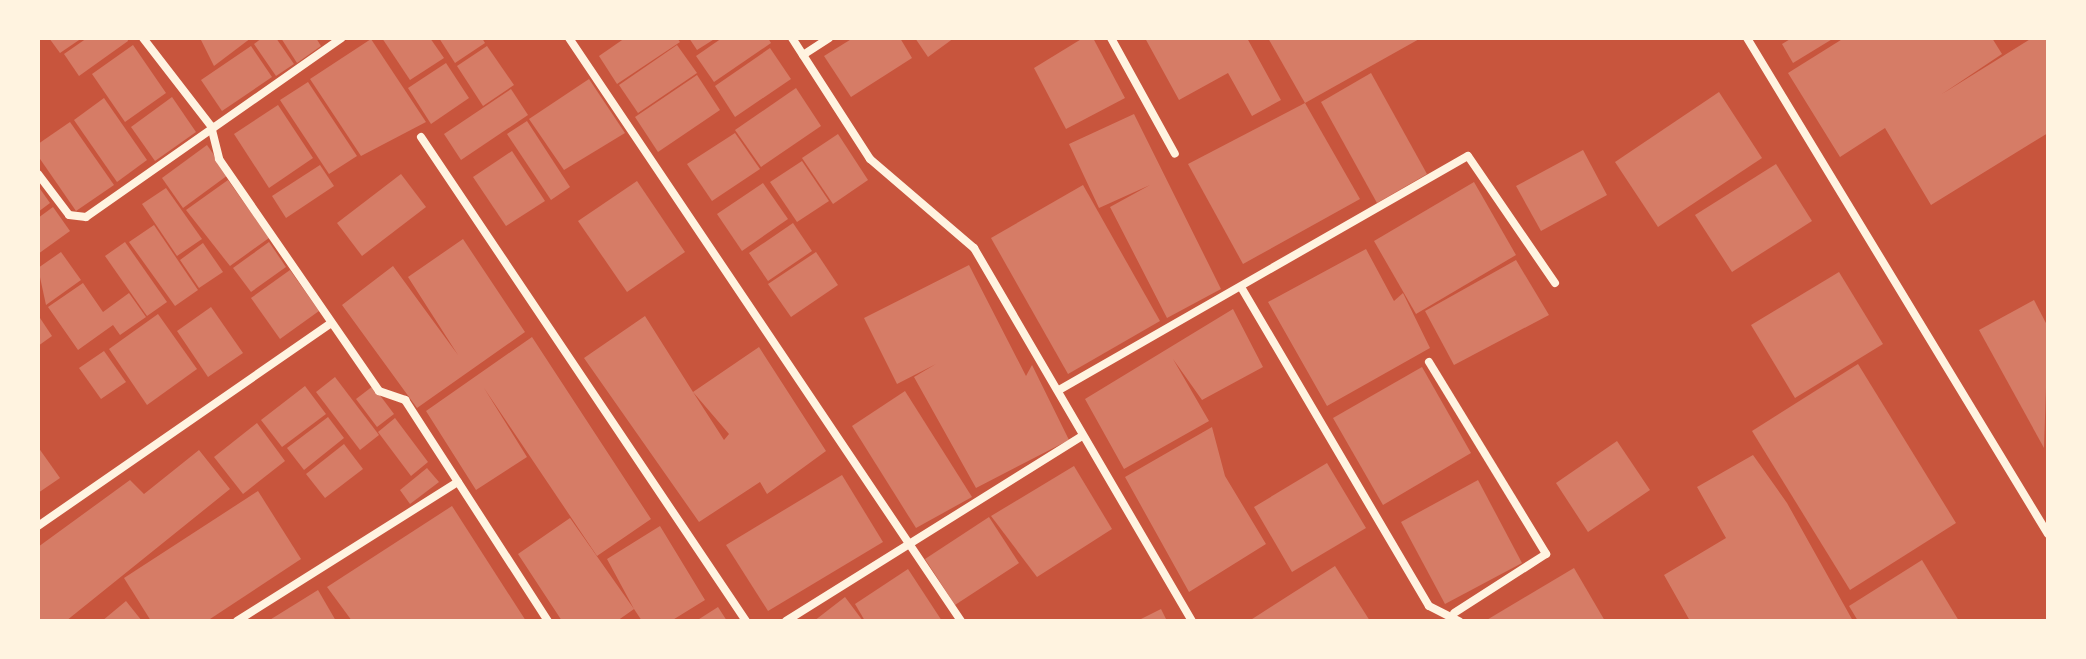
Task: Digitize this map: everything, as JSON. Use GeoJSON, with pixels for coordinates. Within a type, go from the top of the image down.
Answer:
{"type":"FeatureCollection","features":[{"type":"Feature","properties":{"kind":"street"},"geometry":{"type":"LineString","coordinates":[[143,38],[211,126],[219,159],[379,391],[405,400],[548,621]]}},
{"type":"Feature","properties":{"kind":"street"},"geometry":{"type":"LineString","coordinates":[[38,174],[69,215],[86,217],[211,126],[342,38]]}},
{"type":"Feature","properties":{"kind":"street"},"geometry":{"type":"LineString","coordinates":[[569,38],[910,539],[961,621]]}},
{"type":"Feature","properties":{"kind":"street"},"geometry":{"type":"LineString","coordinates":[[792,38],[870,159],[974,248],[1059,390],[1081,437],[1192,621]]}},
{"type":"Feature","properties":{"kind":"street"},"geometry":{"type":"LineString","coordinates":[[803,55],[829,38]]}},
{"type":"Feature","properties":{"kind":"street"},"geometry":{"type":"LineString","coordinates":[[1111,38],[1175,154]]}},
{"type":"Feature","properties":{"kind":"street"},"geometry":{"type":"LineString","coordinates":[[1747,38],[2048,534]]}},
{"type":"Feature","properties":{"kind":"street"},"geometry":{"type":"LineString","coordinates":[[421,137],[746,621]]}},
{"type":"Feature","properties":{"kind":"street"},"geometry":{"type":"LineString","coordinates":[[1059,390],[1468,156],[1555,283]]}},
{"type":"Feature","properties":{"kind":"street"},"geometry":{"type":"LineString","coordinates":[[1241,287],[1429,606],[1456,617],[1546,554],[1429,362]]}},
{"type":"Feature","properties":{"kind":"street"},"geometry":{"type":"LineString","coordinates":[[38,526],[331,323]]}},
{"type":"Feature","properties":{"kind":"street"},"geometry":{"type":"LineString","coordinates":[[786,621],[910,539],[1081,437]]}},
{"type":"Feature","properties":{"kind":"street"},"geometry":{"type":"LineString","coordinates":[[237,621],[458,482]]}},
{"type":"Feature","properties":{"kind":"street"},"geometry":{"type":"LineString","coordinates":[[2038,518],[2048,512]]}},
{"type":"Feature","properties":{"kind":"building"},"geometry":{"type":"Polygon","coordinates":[[[49,38],[82,38],[60,53],[49,38]]]}},
{"type":"Feature","properties":{"kind":"building"},"geometry":{"type":"Polygon","coordinates":[[[87,38],[127,38],[128,41],[79,76],[64,54],[87,38]]]}},
{"type":"Feature","properties":{"kind":"building"},"geometry":{"type":"Polygon","coordinates":[[[200,38],[251,38],[214,66],[200,38]]]}},
{"type":"Feature","properties":{"kind":"building"},"geometry":{"type":"Polygon","coordinates":[[[262,38],[276,38],[294,64],[276,76],[254,44],[262,38]]]}},
{"type":"Feature","properties":{"kind":"building"},"geometry":{"type":"Polygon","coordinates":[[[281,38],[316,38],[321,46],[297,63],[281,38]]]}},
{"type":"Feature","properties":{"kind":"building"},"geometry":{"type":"Polygon","coordinates":[[[382,38],[430,38],[444,58],[410,80],[382,38]]]}},
{"type":"Feature","properties":{"kind":"building"},"geometry":{"type":"Polygon","coordinates":[[[439,38],[482,38],[485,43],[455,63],[439,38]]]}},
{"type":"Feature","properties":{"kind":"building"},"geometry":{"type":"Polygon","coordinates":[[[625,38],[677,38],[680,42],[617,84],[599,56],[625,38]]]}},
{"type":"Feature","properties":{"kind":"building"},"geometry":{"type":"Polygon","coordinates":[[[689,38],[716,38],[697,50],[689,38]]]}},
{"type":"Feature","properties":{"kind":"building"},"geometry":{"type":"Polygon","coordinates":[[[722,38],[768,38],[771,43],[714,82],[696,56],[722,38]]]}},
{"type":"Feature","properties":{"kind":"building"},"geometry":{"type":"Polygon","coordinates":[[[853,38],[900,38],[912,58],[851,97],[824,56],[853,38]]]}},
{"type":"Feature","properties":{"kind":"building"},"geometry":{"type":"Polygon","coordinates":[[[915,38],[954,38],[928,57],[915,38]]]}},
{"type":"Feature","properties":{"kind":"building"},"geometry":{"type":"Polygon","coordinates":[[[1083,38],[1093,38],[1125,98],[1066,129],[1034,68],[1083,38]]]}},
{"type":"Feature","properties":{"kind":"building"},"geometry":{"type":"Polygon","coordinates":[[[1145,38],[1247,38],[1281,100],[1252,116],[1228,73],[1179,100],[1145,38]]]}},
{"type":"Feature","properties":{"kind":"building"},"geometry":{"type":"Polygon","coordinates":[[[1268,38],[1421,38],[1305,103],[1268,38]]]}},
{"type":"Feature","properties":{"kind":"building"},"geometry":{"type":"Polygon","coordinates":[[[1792,38],[1834,38],[1793,63],[1782,44],[1792,38]]]}},
{"type":"Feature","properties":{"kind":"building"},"geometry":{"type":"Polygon","coordinates":[[[1844,38],[1992,38],[2002,54],[1942,94],[2032,38],[2048,38],[2048,133],[1931,205],[1885,128],[1840,157],[1788,73],[1844,38]]]}},
{"type":"Feature","properties":{"kind":"building"},"geometry":{"type":"Polygon","coordinates":[[[371,39],[426,122],[361,156],[310,79],[371,39]]]}},
{"type":"Feature","properties":{"kind":"building"},"geometry":{"type":"Polygon","coordinates":[[[133,45],[166,93],[125,122],[92,74],[133,45]]]}},
{"type":"Feature","properties":{"kind":"building"},"geometry":{"type":"Polygon","coordinates":[[[677,45],[697,73],[638,113],[619,85],[677,45]]]}},
{"type":"Feature","properties":{"kind":"building"},"geometry":{"type":"Polygon","coordinates":[[[251,46],[272,77],[222,111],[201,80],[251,46]]]}},
{"type":"Feature","properties":{"kind":"building"},"geometry":{"type":"Polygon","coordinates":[[[487,46],[514,85],[483,106],[457,66],[487,46]]]}},
{"type":"Feature","properties":{"kind":"building"},"geometry":{"type":"Polygon","coordinates":[[[770,48],[791,79],[735,117],[715,86],[770,48]]]}},
{"type":"Feature","properties":{"kind":"building"},"geometry":{"type":"Polygon","coordinates":[[[446,63],[469,98],[431,124],[408,88],[446,63]]]}},
{"type":"Feature","properties":{"kind":"building"},"geometry":{"type":"Polygon","coordinates":[[[1371,73],[1427,174],[1377,203],[1321,102],[1371,73]]]}},
{"type":"Feature","properties":{"kind":"building"},"geometry":{"type":"Polygon","coordinates":[[[697,75],[720,110],[658,152],[635,117],[697,75]]]}},
{"type":"Feature","properties":{"kind":"building"},"geometry":{"type":"Polygon","coordinates":[[[589,79],[625,133],[564,170],[529,119],[589,79]]]}},
{"type":"Feature","properties":{"kind":"building"},"geometry":{"type":"Polygon","coordinates":[[[308,82],[357,156],[329,174],[280,100],[308,82]]]}},
{"type":"Feature","properties":{"kind":"building"},"geometry":{"type":"Polygon","coordinates":[[[796,88],[821,126],[761,167],[735,130],[796,88]]]}},
{"type":"Feature","properties":{"kind":"building"},"geometry":{"type":"Polygon","coordinates":[[[511,89],[528,115],[461,160],[444,134],[511,89]]]}},
{"type":"Feature","properties":{"kind":"building"},"geometry":{"type":"Polygon","coordinates":[[[1719,92],[1762,158],[1658,227],[1615,162],[1719,92]]]}},
{"type":"Feature","properties":{"kind":"building"},"geometry":{"type":"Polygon","coordinates":[[[172,97],[196,132],[155,161],[131,127],[172,97]]]}},
{"type":"Feature","properties":{"kind":"building"},"geometry":{"type":"Polygon","coordinates":[[[104,98],[147,160],[117,182],[74,120],[104,98]]]}},
{"type":"Feature","properties":{"kind":"building"},"geometry":{"type":"Polygon","coordinates":[[[1305,103],[1360,199],[1243,264],[1188,164],[1305,103]]]}},
{"type":"Feature","properties":{"kind":"building"},"geometry":{"type":"Polygon","coordinates":[[[278,105],[313,158],[269,188],[234,134],[278,105]]]}},
{"type":"Feature","properties":{"kind":"building"},"geometry":{"type":"Polygon","coordinates":[[[1134,114],[1221,289],[1167,318],[1110,207],[1150,185],[1099,208],[1069,144],[1134,114]]]}},
{"type":"Feature","properties":{"kind":"building"},"geometry":{"type":"Polygon","coordinates":[[[527,121],[570,187],[551,200],[507,134],[527,121]]]}},
{"type":"Feature","properties":{"kind":"building"},"geometry":{"type":"Polygon","coordinates":[[[70,122],[114,185],[76,211],[38,156],[38,144],[70,122]]]}},
{"type":"Feature","properties":{"kind":"building"},"geometry":{"type":"Polygon","coordinates":[[[735,133],[760,169],[712,201],[687,164],[735,133]]]}},
{"type":"Feature","properties":{"kind":"building"},"geometry":{"type":"Polygon","coordinates":[[[838,134],[868,180],[833,204],[802,158],[838,134]]]}},
{"type":"Feature","properties":{"kind":"building"},"geometry":{"type":"Polygon","coordinates":[[[207,145],[228,175],[183,208],[162,178],[207,145]]]}},
{"type":"Feature","properties":{"kind":"building"},"geometry":{"type":"Polygon","coordinates":[[[1583,150],[1607,195],[1541,231],[1516,186],[1583,150]]]}},
{"type":"Feature","properties":{"kind":"building"},"geometry":{"type":"Polygon","coordinates":[[[512,151],[545,201],[506,226],[473,177],[512,151]]]}},
{"type":"Feature","properties":{"kind":"building"},"geometry":{"type":"Polygon","coordinates":[[[802,161],[829,201],[797,222],[770,182],[802,161]]]}},
{"type":"Feature","properties":{"kind":"building"},"geometry":{"type":"Polygon","coordinates":[[[1776,164],[1812,221],[1732,272],[1695,215],[1776,164]]]}},
{"type":"Feature","properties":{"kind":"building"},"geometry":{"type":"Polygon","coordinates":[[[320,165],[334,186],[286,218],[272,196],[320,165]]]}},
{"type":"Feature","properties":{"kind":"building"},"geometry":{"type":"Polygon","coordinates":[[[401,174],[426,207],[362,256],[337,223],[401,174]]]}},
{"type":"Feature","properties":{"kind":"building"},"geometry":{"type":"Polygon","coordinates":[[[228,180],[269,238],[230,266],[186,210],[228,180]]]}},
{"type":"Feature","properties":{"kind":"building"},"geometry":{"type":"Polygon","coordinates":[[[637,181],[685,252],[627,292],[578,221],[637,181]]]}},
{"type":"Feature","properties":{"kind":"building"},"geometry":{"type":"Polygon","coordinates":[[[1474,182],[1516,255],[1416,314],[1374,241],[1474,182]]]}},
{"type":"Feature","properties":{"kind":"building"},"geometry":{"type":"Polygon","coordinates":[[[763,183],[788,219],[742,251],[717,214],[763,183]]]}},
{"type":"Feature","properties":{"kind":"building"},"geometry":{"type":"Polygon","coordinates":[[[1083,185],[1160,321],[1068,374],[991,238],[1083,185]]]}},
{"type":"Feature","properties":{"kind":"building"},"geometry":{"type":"Polygon","coordinates":[[[38,186],[50,203],[38,212],[38,186]]]}},
{"type":"Feature","properties":{"kind":"building"},"geometry":{"type":"Polygon","coordinates":[[[166,188],[202,239],[177,256],[142,204],[166,188]]]}},
{"type":"Feature","properties":{"kind":"building"},"geometry":{"type":"Polygon","coordinates":[[[53,207],[70,231],[38,254],[38,218],[53,207]]]}},
{"type":"Feature","properties":{"kind":"building"},"geometry":{"type":"Polygon","coordinates":[[[793,223],[812,251],[768,281],[749,253],[793,223]]]}},
{"type":"Feature","properties":{"kind":"building"},"geometry":{"type":"Polygon","coordinates":[[[154,225],[198,290],[175,306],[129,242],[154,225]]]}},
{"type":"Feature","properties":{"kind":"building"},"geometry":{"type":"Polygon","coordinates":[[[463,239],[525,332],[417,408],[342,305],[393,266],[458,355],[408,277],[463,239]]]}},
{"type":"Feature","properties":{"kind":"building"},"geometry":{"type":"Polygon","coordinates":[[[125,242],[167,302],[147,316],[105,256],[125,242]]]}},
{"type":"Feature","properties":{"kind":"building"},"geometry":{"type":"Polygon","coordinates":[[[269,242],[286,267],[251,292],[233,268],[269,242]]]}},
{"type":"Feature","properties":{"kind":"building"},"geometry":{"type":"Polygon","coordinates":[[[203,243],[223,272],[199,288],[180,260],[203,243]]]}},
{"type":"Feature","properties":{"kind":"building"},"geometry":{"type":"Polygon","coordinates":[[[1366,249],[1394,301],[1403,293],[1430,348],[1327,406],[1268,302],[1366,249]]]}},
{"type":"Feature","properties":{"kind":"building"},"geometry":{"type":"Polygon","coordinates":[[[61,252],[81,280],[46,305],[38,268],[61,252]]]}},
{"type":"Feature","properties":{"kind":"building"},"geometry":{"type":"Polygon","coordinates":[[[816,252],[838,285],[791,317],[768,284],[816,252]]]}},
{"type":"Feature","properties":{"kind":"building"},"geometry":{"type":"Polygon","coordinates":[[[1516,260],[1549,315],[1454,365],[1425,311],[1516,260]]]}},
{"type":"Feature","properties":{"kind":"building"},"geometry":{"type":"Polygon","coordinates":[[[969,265],[1026,376],[1032,365],[1069,440],[976,488],[914,377],[936,364],[897,384],[864,318],[969,265]]]}},
{"type":"Feature","properties":{"kind":"building"},"geometry":{"type":"Polygon","coordinates":[[[290,270],[319,311],[280,339],[251,298],[290,270]]]}},
{"type":"Feature","properties":{"kind":"building"},"geometry":{"type":"Polygon","coordinates":[[[1839,272],[1883,344],[1795,398],[1751,325],[1839,272]]]}},
{"type":"Feature","properties":{"kind":"building"},"geometry":{"type":"Polygon","coordinates":[[[83,283],[103,312],[129,293],[146,317],[120,335],[113,325],[78,350],[48,307],[83,283]]]}},
{"type":"Feature","properties":{"kind":"building"},"geometry":{"type":"Polygon","coordinates":[[[2034,300],[2048,327],[2044,448],[1979,330],[2034,300]]]}},
{"type":"Feature","properties":{"kind":"building"},"geometry":{"type":"Polygon","coordinates":[[[211,307],[243,353],[208,377],[177,331],[211,307]]]}},
{"type":"Feature","properties":{"kind":"building"},"geometry":{"type":"Polygon","coordinates":[[[1233,309],[1263,367],[1202,400],[1173,359],[1209,421],[1124,469],[1085,399],[1233,309]]]}},
{"type":"Feature","properties":{"kind":"building"},"geometry":{"type":"Polygon","coordinates":[[[158,314],[197,369],[147,405],[109,349],[158,314]]]}},
{"type":"Feature","properties":{"kind":"building"},"geometry":{"type":"Polygon","coordinates":[[[38,315],[52,336],[38,346],[38,315]]]}},
{"type":"Feature","properties":{"kind":"building"},"geometry":{"type":"Polygon","coordinates":[[[645,316],[693,392],[759,347],[826,451],[767,494],[760,482],[699,522],[584,358],[645,316]],[[693,392],[724,440],[729,434],[693,392]]]}},
{"type":"Feature","properties":{"kind":"building"},"geometry":{"type":"Polygon","coordinates":[[[532,337],[651,519],[597,556],[484,388],[527,457],[476,490],[426,411],[532,337]]]}},
{"type":"Feature","properties":{"kind":"building"},"geometry":{"type":"Polygon","coordinates":[[[104,351],[126,382],[101,399],[79,368],[104,351]]]}},
{"type":"Feature","properties":{"kind":"building"},"geometry":{"type":"Polygon","coordinates":[[[1858,364],[1956,523],[1850,590],[1752,431],[1858,364]]]}},
{"type":"Feature","properties":{"kind":"building"},"geometry":{"type":"Polygon","coordinates":[[[1422,367],[1471,453],[1383,505],[1333,418],[1422,367]]]}},
{"type":"Feature","properties":{"kind":"building"},"geometry":{"type":"Polygon","coordinates":[[[335,377],[379,435],[360,450],[316,392],[335,377]]]}},
{"type":"Feature","properties":{"kind":"building"},"geometry":{"type":"Polygon","coordinates":[[[305,386],[326,414],[282,447],[261,420],[305,386]]]}},
{"type":"Feature","properties":{"kind":"building"},"geometry":{"type":"Polygon","coordinates":[[[373,386],[394,414],[377,427],[356,399],[373,386]]]}},
{"type":"Feature","properties":{"kind":"building"},"geometry":{"type":"Polygon","coordinates":[[[905,391],[972,497],[916,528],[852,426],[905,391]]]}},
{"type":"Feature","properties":{"kind":"building"},"geometry":{"type":"Polygon","coordinates":[[[328,417],[344,438],[304,470],[287,448],[328,417]]]}},
{"type":"Feature","properties":{"kind":"building"},"geometry":{"type":"Polygon","coordinates":[[[395,418],[428,462],[411,476],[378,432],[395,418]]]}},
{"type":"Feature","properties":{"kind":"building"},"geometry":{"type":"Polygon","coordinates":[[[257,423],[285,461],[243,494],[214,457],[257,423]]]}},
{"type":"Feature","properties":{"kind":"building"},"geometry":{"type":"Polygon","coordinates":[[[1212,427],[1225,476],[1266,544],[1189,592],[1125,477],[1212,427]]]}},
{"type":"Feature","properties":{"kind":"building"},"geometry":{"type":"Polygon","coordinates":[[[1617,441],[1650,490],[1588,532],[1556,483],[1617,441]]]}},
{"type":"Feature","properties":{"kind":"building"},"geometry":{"type":"Polygon","coordinates":[[[344,444],[363,469],[325,498],[306,474],[344,444]]]}},
{"type":"Feature","properties":{"kind":"building"},"geometry":{"type":"Polygon","coordinates":[[[38,447],[60,478],[38,493],[38,447]]]}},
{"type":"Feature","properties":{"kind":"building"},"geometry":{"type":"Polygon","coordinates":[[[199,450],[230,489],[66,621],[38,621],[38,547],[130,480],[144,494],[199,450]]]}},
{"type":"Feature","properties":{"kind":"building"},"geometry":{"type":"Polygon","coordinates":[[[1753,455],[1787,503],[1853,621],[1690,621],[1664,575],[1726,538],[1697,487],[1753,455]]]}},
{"type":"Feature","properties":{"kind":"building"},"geometry":{"type":"Polygon","coordinates":[[[1327,463],[1366,528],[1292,572],[1254,507],[1327,463]]]}},
{"type":"Feature","properties":{"kind":"building"},"geometry":{"type":"Polygon","coordinates":[[[1074,466],[1112,529],[1037,577],[991,516],[1074,466]]]}},
{"type":"Feature","properties":{"kind":"building"},"geometry":{"type":"Polygon","coordinates":[[[427,468],[439,482],[410,504],[400,490],[427,468]]]}},
{"type":"Feature","properties":{"kind":"building"},"geometry":{"type":"Polygon","coordinates":[[[842,475],[883,542],[768,611],[726,545],[842,475]]]}},
{"type":"Feature","properties":{"kind":"building"},"geometry":{"type":"Polygon","coordinates":[[[1478,480],[1522,563],[1445,604],[1401,522],[1478,480]]]}},
{"type":"Feature","properties":{"kind":"building"},"geometry":{"type":"Polygon","coordinates":[[[258,491],[301,559],[207,621],[151,621],[124,578],[258,491]]]}},
{"type":"Feature","properties":{"kind":"building"},"geometry":{"type":"Polygon","coordinates":[[[452,506],[526,621],[352,621],[327,587],[452,506]]]}},
{"type":"Feature","properties":{"kind":"building"},"geometry":{"type":"Polygon","coordinates":[[[989,517],[1019,563],[955,605],[925,559],[989,517]]]}},
{"type":"Feature","properties":{"kind":"building"},"geometry":{"type":"Polygon","coordinates":[[[570,518],[634,609],[617,621],[562,621],[518,554],[570,518]]]}},
{"type":"Feature","properties":{"kind":"building"},"geometry":{"type":"Polygon","coordinates":[[[660,526],[705,600],[671,621],[642,621],[607,559],[660,526]]]}},
{"type":"Feature","properties":{"kind":"building"},"geometry":{"type":"Polygon","coordinates":[[[1922,560],[1959,621],[1858,621],[1849,606],[1922,560]]]}},
{"type":"Feature","properties":{"kind":"building"},"geometry":{"type":"Polygon","coordinates":[[[1335,566],[1370,621],[1249,621],[1335,566]]]}},
{"type":"Feature","properties":{"kind":"building"},"geometry":{"type":"Polygon","coordinates":[[[1574,568],[1605,621],[1485,621],[1574,568]]]}},
{"type":"Feature","properties":{"kind":"building"},"geometry":{"type":"Polygon","coordinates":[[[908,569],[942,621],[865,621],[855,604],[908,569]]]}},
{"type":"Feature","properties":{"kind":"building"},"geometry":{"type":"Polygon","coordinates":[[[318,590],[336,621],[268,621],[318,590]]]}},
{"type":"Feature","properties":{"kind":"building"},"geometry":{"type":"Polygon","coordinates":[[[845,597],[863,621],[814,621],[845,597]]]}},
{"type":"Feature","properties":{"kind":"building"},"geometry":{"type":"Polygon","coordinates":[[[126,601],[142,621],[102,621],[126,601]]]}},
{"type":"Feature","properties":{"kind":"building"},"geometry":{"type":"Polygon","coordinates":[[[718,607],[727,621],[696,621],[718,607]]]}},
{"type":"Feature","properties":{"kind":"building"},"geometry":{"type":"Polygon","coordinates":[[[1161,609],[1167,621],[1137,621],[1161,609]]]}}]}
